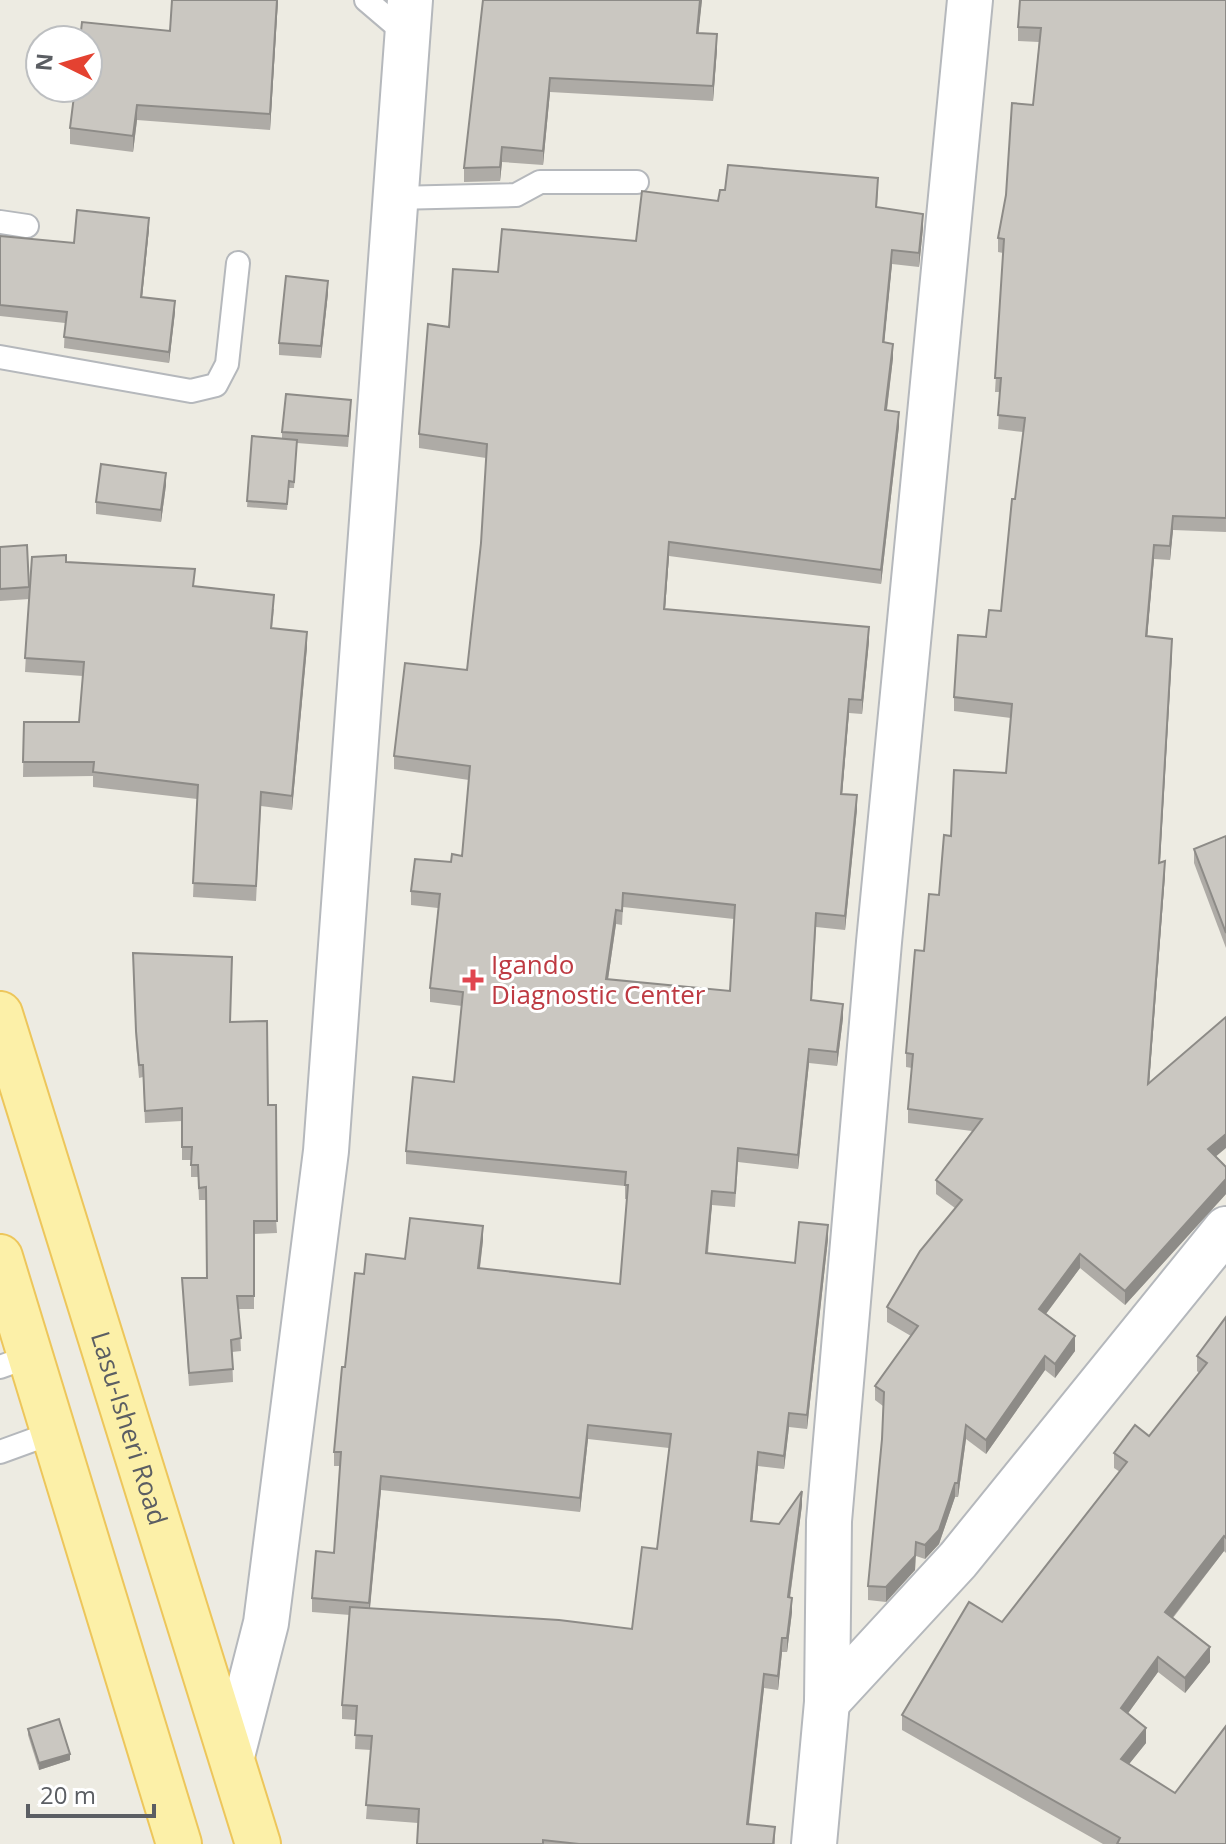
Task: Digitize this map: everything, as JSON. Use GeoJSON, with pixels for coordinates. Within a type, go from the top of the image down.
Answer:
{"type":"FeatureCollection","features":[{"type":"Feature","properties":{"kind":"main road","name":"Lasu-Isheri Road"},"geometry":{"type":"LineString","coordinates":[[0,1014],[258,1844]]}},
{"type":"Feature","properties":{"kind":"main road"},"geometry":{"type":"LineString","coordinates":[[0,1257],[15,1361],[55,1432],[179,1844]]}},
{"type":"Feature","properties":{"kind":"street"},"geometry":{"type":"LineString","coordinates":[[814,1844],[827,1702],[829,1521],[880,926],[970,0]]}},
{"type":"Feature","properties":{"kind":"street"},"geometry":{"type":"LineString","coordinates":[[232,1756],[266,1623],[326,1151],[409,18]]}},
{"type":"Feature","properties":{"kind":"street"},"geometry":{"type":"LineString","coordinates":[[827,1702],[958,1560],[1226,1229]]}},
{"type":"Feature","properties":{"kind":"lane"},"geometry":{"type":"LineString","coordinates":[[366,0],[409,18]]}},
{"type":"Feature","properties":{"kind":"lane"},"geometry":{"type":"LineString","coordinates":[[394,198],[516,195],[540,182],[637,182]]}},
{"type":"Feature","properties":{"kind":"lane"},"geometry":{"type":"LineString","coordinates":[[0,222],[27,226]]}},
{"type":"Feature","properties":{"kind":"lane"},"geometry":{"type":"LineString","coordinates":[[0,357],[191,391],[216,385],[227,364],[238,263]]}},
{"type":"Feature","properties":{"kind":"lane"},"geometry":{"type":"LineString","coordinates":[[0,1452],[55,1432]]}},
{"type":"Feature","properties":{"kind":"building"},"geometry":{"type":"Polygon","coordinates":[[[172,0],[277,0],[270,114],[137,105],[133,136],[70,128],[73,104],[104,104],[104,24],[170,31],[172,0]]]}},
{"type":"Feature","properties":{"kind":"building"},"geometry":{"type":"Polygon","coordinates":[[[483,0],[700,0],[697,33],[717,34],[713,86],[550,78],[543,151],[502,147],[500,167],[464,168],[483,0]]]}},
{"type":"Feature","properties":{"kind":"building"},"geometry":{"type":"Polygon","coordinates":[[[1020,0],[1226,0],[1226,518],[1173,516],[1170,546],[1154,545],[1146,636],[1172,639],[1159,863],[1165,861],[1148,1084],[1226,1017],[1226,1134],[1208,1149],[1226,1167],[1226,1179],[1125,1291],[1080,1254],[1039,1309],[1075,1336],[1055,1364],[1045,1356],[986,1440],[966,1425],[958,1483],[955,1483],[939,1530],[925,1545],[916,1542],[915,1556],[886,1587],[868,1586],[884,1392],[875,1386],[918,1326],[887,1307],[920,1251],[962,1200],[936,1180],[982,1119],[908,1109],[913,1054],[906,1053],[915,950],[924,951],[929,894],[939,895],[944,835],[951,836],[954,770],[1006,773],[1012,704],[954,697],[958,635],[986,637],[989,610],[1001,611],[1012,499],[1015,499],[1025,418],[998,415],[1001,378],[995,378],[1004,239],[998,238],[1006,195],[1012,103],[1033,105],[1041,28],[1018,27],[1020,0]]]}},
{"type":"Feature","properties":{"kind":"building"},"geometry":{"type":"Polygon","coordinates":[[[728,165],[878,178],[876,207],[923,214],[919,253],[892,250],[883,342],[893,344],[885,410],[899,412],[881,570],[669,542],[664,609],[869,627],[862,700],[849,699],[841,794],[857,795],[845,916],[816,913],[811,1000],[843,1004],[837,1052],[809,1049],[798,1155],[738,1148],[735,1193],[712,1191],[706,1253],[795,1263],[799,1222],[828,1225],[807,1415],[789,1413],[784,1456],[758,1452],[751,1521],[779,1524],[802,1491],[788,1597],[792,1598],[787,1638],[782,1638],[778,1676],[764,1674],[747,1824],[775,1827],[773,1844],[579,1844],[543,1840],[543,1844],[417,1844],[419,1809],[366,1805],[372,1736],[355,1735],[357,1706],[342,1705],[350,1607],[559,1620],[632,1629],[642,1547],[657,1549],[671,1434],[588,1425],[580,1498],[381,1476],[369,1603],[312,1598],[316,1551],[334,1553],[341,1452],[334,1452],[342,1367],[345,1367],[355,1273],[364,1274],[366,1254],[405,1259],[410,1218],[483,1226],[478,1268],[620,1284],[628,1185],[625,1185],[626,1172],[406,1151],[413,1077],[454,1082],[463,992],[430,988],[440,894],[411,891],[415,859],[451,862],[452,854],[462,856],[470,766],[394,756],[405,663],[467,670],[481,543],[487,444],[419,434],[428,324],[449,327],[453,269],[498,272],[502,229],[636,241],[642,191],[718,201],[720,190],[725,190],[728,165]],[[623,893],[622,911],[616,910],[606,979],[730,991],[735,905],[623,893]]]}},
{"type":"Feature","properties":{"kind":"building"},"geometry":{"type":"Polygon","coordinates":[[[77,210],[149,218],[141,297],[175,301],[169,352],[64,337],[67,312],[0,305],[0,236],[74,243],[77,210]]]}},
{"type":"Feature","properties":{"kind":"building"},"geometry":{"type":"Polygon","coordinates":[[[286,276],[328,281],[321,346],[279,343],[286,276]]]}},
{"type":"Feature","properties":{"kind":"building"},"geometry":{"type":"Polygon","coordinates":[[[286,394],[351,400],[348,436],[282,432],[286,394]]]}},
{"type":"Feature","properties":{"kind":"building"},"geometry":{"type":"Polygon","coordinates":[[[252,436],[297,440],[294,482],[289,481],[287,504],[247,501],[252,436]]]}},
{"type":"Feature","properties":{"kind":"building"},"geometry":{"type":"Polygon","coordinates":[[[101,464],[166,473],[161,510],[96,502],[101,464]]]}},
{"type":"Feature","properties":{"kind":"building"},"geometry":{"type":"Polygon","coordinates":[[[27,545],[29,587],[0,589],[0,547],[27,545]]]}},
{"type":"Feature","properties":{"kind":"building"},"geometry":{"type":"Polygon","coordinates":[[[66,555],[66,562],[195,569],[193,586],[274,595],[271,628],[307,632],[292,796],[261,792],[256,886],[193,883],[198,785],[93,772],[94,762],[23,762],[24,722],[79,722],[84,662],[25,658],[32,557],[66,555]]]}},
{"type":"Feature","properties":{"kind":"building"},"geometry":{"type":"Polygon","coordinates":[[[1226,836],[1226,933],[1194,849],[1226,836]]]}},
{"type":"Feature","properties":{"kind":"building"},"geometry":{"type":"Polygon","coordinates":[[[133,953],[232,957],[230,1022],[267,1021],[268,1105],[276,1105],[277,1221],[254,1221],[254,1296],[237,1296],[241,1338],[231,1340],[233,1369],[189,1373],[182,1278],[207,1278],[206,1187],[199,1188],[198,1165],[191,1165],[192,1147],[182,1147],[182,1108],[145,1111],[143,1065],[139,1065],[136,1031],[133,953]]]}},
{"type":"Feature","properties":{"kind":"building"},"geometry":{"type":"Polygon","coordinates":[[[1226,1317],[1226,1538],[1224,1536],[1165,1612],[1210,1647],[1185,1678],[1158,1657],[1121,1708],[1146,1728],[1121,1759],[1175,1793],[1226,1726],[1226,1844],[1117,1844],[1120,1838],[902,1715],[969,1602],[1002,1622],[1127,1462],[1114,1453],[1135,1425],[1149,1436],[1207,1363],[1197,1356],[1226,1317]]]}},
{"type":"Feature","properties":{"kind":"building"},"geometry":{"type":"Polygon","coordinates":[[[59,1719],[70,1754],[39,1763],[28,1729],[59,1719]]]}},
{"type":"Feature","properties":{"kind":"place","name":"Igando Diagnostic Center"},"geometry":{"type":"Point","coordinates":[473,980]}}]}
